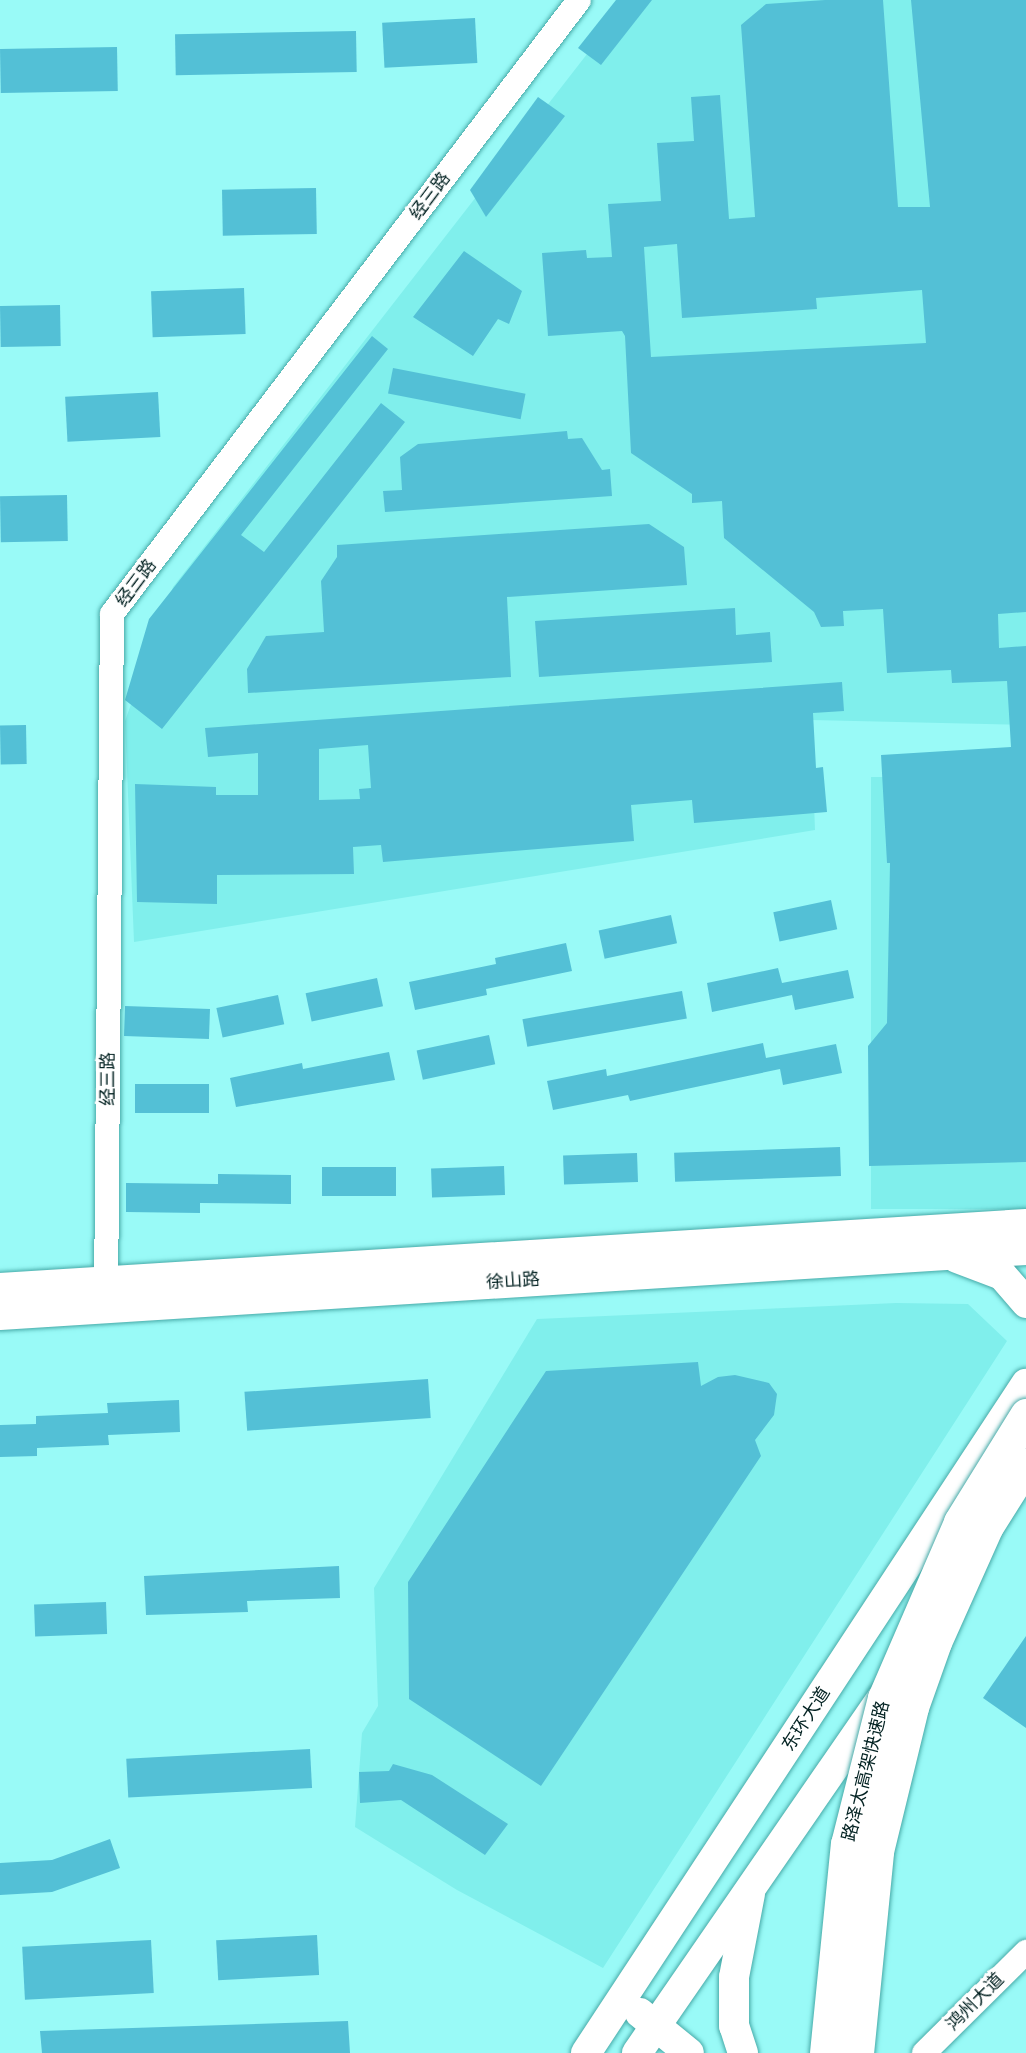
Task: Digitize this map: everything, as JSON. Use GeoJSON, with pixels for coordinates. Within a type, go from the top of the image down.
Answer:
{"type":"FeatureCollection","features":[{"type":"Feature","properties":{"kind":"highway","name":"路泽太高架快速路"},"geometry":{"type":"LineString","coordinates":[[826,2053],[847,1844],[884,1698],[960,1522],[1026,1414]]}},
{"type":"Feature","properties":{"kind":"highway","name":"路泽太高架快速路"},"geometry":{"type":"LineString","coordinates":[[857,2053],[877,1851],[909,1718],[935,1642],[987,1526],[1026,1464]]}},
{"type":"Feature","properties":{"kind":"main road","name":"徐山路"},"geometry":{"type":"LineString","coordinates":[[0,1315],[106,1294],[1026,1224]]}},
{"type":"Feature","properties":{"kind":"main road","name":"徐山路"},"geometry":{"type":"LineString","coordinates":[[0,1288],[106,1294],[1026,1250]]}},
{"type":"Feature","properties":{"kind":"main road"},"geometry":{"type":"LineString","coordinates":[[946,1253],[1002,1275],[1026,1303]]}},
{"type":"Feature","properties":{"kind":"main road","name":"东环大道"},"geometry":{"type":"LineString","coordinates":[[601,2047],[623,1999],[1026,1384]]}},
{"type":"Feature","properties":{"kind":"main road"},"geometry":{"type":"LineString","coordinates":[[637,2053],[752,1882],[1026,1494]]}},
{"type":"Feature","properties":{"kind":"main road"},"geometry":{"type":"LineString","coordinates":[[743,2053],[734,2026],[734,1977],[752,1882]]}},
{"type":"Feature","properties":{"kind":"main road"},"geometry":{"type":"LineString","coordinates":[[623,1999],[689,2053]]}},
{"type":"Feature","properties":{"kind":"street","name":"经三路"},"geometry":{"type":"LineString","coordinates":[[106,1294],[112,614],[579,0]]}},
{"type":"Feature","properties":{"kind":"street","name":"鸿州大道"},"geometry":{"type":"LineString","coordinates":[[924,2053],[1026,1952]]}},
{"type":"Feature","properties":{"kind":"shaded area"},"geometry":{"type":"Polygon","coordinates":[[[629,0],[1026,0],[1026,725],[811,720],[815,830],[134,942],[125,721],[173,587],[629,0]]]}},
{"type":"Feature","properties":{"kind":"shaded area"},"geometry":{"type":"Polygon","coordinates":[[[871,777],[1026,777],[1026,1209],[871,1209],[871,777]]]}},
{"type":"Feature","properties":{"kind":"shaded area"},"geometry":{"type":"Polygon","coordinates":[[[896,1303],[968,1304],[1007,1341],[603,1968],[457,1890],[355,1827],[362,1733],[378,1706],[374,1588],[537,1319],[896,1303]]]}},
{"type":"Feature","properties":{"kind":"building"},"geometry":{"type":"Polygon","coordinates":[[[616,0],[652,0],[601,65],[578,48],[616,0]]]}},
{"type":"Feature","properties":{"kind":"building"},"geometry":{"type":"Polygon","coordinates":[[[825,0],[883,0],[898,207],[930,207],[911,0],[1026,0],[1026,612],[998,614],[999,648],[1026,646],[1026,1162],[869,1166],[868,1046],[887,1023],[890,863],[887,863],[881,755],[1011,747],[1007,681],[952,683],[951,670],[887,673],[883,609],[843,611],[844,626],[821,627],[814,612],[724,538],[722,501],[692,503],[692,494],[631,453],[625,336],[622,331],[548,336],[542,253],[586,250],[587,258],[612,257],[608,204],[661,201],[657,143],[694,141],[691,97],[720,95],[729,219],[755,217],[741,25],[766,4],[825,0]],[[677,244],[644,247],[651,357],[926,343],[922,290],[816,298],[817,309],[682,318],[677,244]]]}},
{"type":"Feature","properties":{"kind":"building"},"geometry":{"type":"Polygon","coordinates":[[[475,18],[477,63],[384,68],[382,23],[475,18]]]}},
{"type":"Feature","properties":{"kind":"building"},"geometry":{"type":"Polygon","coordinates":[[[356,31],[357,72],[176,75],[175,34],[356,31]]]}},
{"type":"Feature","properties":{"kind":"building"},"geometry":{"type":"Polygon","coordinates":[[[117,47],[118,91],[1,93],[0,49],[117,47]]]}},
{"type":"Feature","properties":{"kind":"building"},"geometry":{"type":"Polygon","coordinates":[[[538,97],[565,116],[486,217],[470,190],[538,97]]]}},
{"type":"Feature","properties":{"kind":"building"},"geometry":{"type":"Polygon","coordinates":[[[316,188],[317,234],[223,236],[222,190],[316,188]]]}},
{"type":"Feature","properties":{"kind":"building"},"geometry":{"type":"Polygon","coordinates":[[[464,251],[522,291],[509,324],[498,319],[473,356],[413,317],[464,251]]]}},
{"type":"Feature","properties":{"kind":"building"},"geometry":{"type":"Polygon","coordinates":[[[244,288],[246,334],[153,337],[151,291],[244,288]]]}},
{"type":"Feature","properties":{"kind":"building"},"geometry":{"type":"Polygon","coordinates":[[[60,305],[61,346],[1,347],[0,306],[60,305]]]}},
{"type":"Feature","properties":{"kind":"building"},"geometry":{"type":"Polygon","coordinates":[[[372,336],[388,349],[241,535],[264,552],[381,403],[405,422],[162,729],[125,700],[149,619],[372,336]]]}},
{"type":"Feature","properties":{"kind":"building"},"geometry":{"type":"Polygon","coordinates":[[[393,368],[526,394],[521,419],[388,394],[393,368]]]}},
{"type":"Feature","properties":{"kind":"building"},"geometry":{"type":"Polygon","coordinates":[[[158,392],[160,437],[67,442],[65,397],[158,392]]]}},
{"type":"Feature","properties":{"kind":"building"},"geometry":{"type":"Polygon","coordinates":[[[567,431],[568,439],[582,438],[602,470],[610,469],[612,496],[385,512],[383,491],[402,490],[400,457],[418,444],[567,431]]]}},
{"type":"Feature","properties":{"kind":"building"},"geometry":{"type":"Polygon","coordinates":[[[67,495],[68,541],[1,542],[0,496],[67,495]]]}},
{"type":"Feature","properties":{"kind":"building"},"geometry":{"type":"Polygon","coordinates":[[[649,524],[684,547],[687,585],[507,597],[511,677],[248,693],[247,669],[266,636],[324,632],[321,581],[337,557],[337,545],[649,524]]]}},
{"type":"Feature","properties":{"kind":"building"},"geometry":{"type":"Polygon","coordinates":[[[735,608],[736,635],[770,632],[772,662],[539,677],[535,621],[735,608]]]}},
{"type":"Feature","properties":{"kind":"building"},"geometry":{"type":"Polygon","coordinates":[[[842,682],[844,711],[813,713],[816,768],[823,767],[827,812],[694,823],[692,800],[631,805],[634,841],[383,862],[381,845],[353,847],[354,874],[217,875],[217,904],[137,902],[135,784],[216,787],[216,795],[258,795],[258,753],[208,757],[205,728],[842,682]],[[368,745],[319,749],[319,800],[360,799],[359,789],[371,788],[368,745]]]}},
{"type":"Feature","properties":{"kind":"building"},"geometry":{"type":"Polygon","coordinates":[[[0,725],[26,725],[27,764],[1,764],[0,725]]]}},
{"type":"Feature","properties":{"kind":"building"},"geometry":{"type":"Polygon","coordinates":[[[831,900],[837,929],[780,942],[773,912],[831,900]]]}},
{"type":"Feature","properties":{"kind":"building"},"geometry":{"type":"Polygon","coordinates":[[[671,915],[677,943],[605,959],[599,930],[671,915]]]}},
{"type":"Feature","properties":{"kind":"building"},"geometry":{"type":"Polygon","coordinates":[[[566,943],[572,971],[486,989],[487,995],[415,1010],[409,982],[496,964],[495,958],[566,943]]]}},
{"type":"Feature","properties":{"kind":"building"},"geometry":{"type":"Polygon","coordinates":[[[778,968],[782,983],[848,970],[854,998],[795,1010],[792,995],[712,1012],[707,983],[778,968]]]}},
{"type":"Feature","properties":{"kind":"building"},"geometry":{"type":"Polygon","coordinates":[[[377,978],[383,1006],[312,1022],[306,993],[377,978]]]}},
{"type":"Feature","properties":{"kind":"building"},"geometry":{"type":"Polygon","coordinates":[[[682,991],[687,1019],[527,1047],[522,1019],[682,991]]]}},
{"type":"Feature","properties":{"kind":"building"},"geometry":{"type":"Polygon","coordinates":[[[278,995],[284,1024],[223,1037],[216,1008],[278,995]]]}},
{"type":"Feature","properties":{"kind":"building"},"geometry":{"type":"Polygon","coordinates":[[[125,1006],[210,1009],[209,1039],[124,1036],[125,1006]]]}},
{"type":"Feature","properties":{"kind":"building"},"geometry":{"type":"Polygon","coordinates":[[[489,1035],[495,1064],[423,1080],[417,1050],[489,1035]]]}},
{"type":"Feature","properties":{"kind":"building"},"geometry":{"type":"Polygon","coordinates":[[[763,1043],[766,1058],[836,1044],[842,1073],[783,1085],[780,1069],[630,1101],[628,1095],[553,1110],[547,1081],[606,1069],[607,1076],[763,1043]]]}},
{"type":"Feature","properties":{"kind":"building"},"geometry":{"type":"Polygon","coordinates":[[[389,1052],[395,1080],[236,1107],[230,1078],[302,1063],[303,1069],[389,1052]]]}},
{"type":"Feature","properties":{"kind":"building"},"geometry":{"type":"Polygon","coordinates":[[[135,1084],[209,1084],[209,1113],[135,1113],[135,1084]]]}},
{"type":"Feature","properties":{"kind":"building"},"geometry":{"type":"Polygon","coordinates":[[[840,1147],[841,1176],[675,1182],[674,1153],[840,1147]]]}},
{"type":"Feature","properties":{"kind":"building"},"geometry":{"type":"Polygon","coordinates":[[[637,1153],[638,1182],[564,1185],[563,1156],[637,1153]]]}},
{"type":"Feature","properties":{"kind":"building"},"geometry":{"type":"Polygon","coordinates":[[[504,1166],[505,1195],[432,1198],[431,1169],[504,1166]]]}},
{"type":"Feature","properties":{"kind":"building"},"geometry":{"type":"Polygon","coordinates":[[[322,1167],[396,1167],[396,1196],[322,1196],[322,1167]]]}},
{"type":"Feature","properties":{"kind":"building"},"geometry":{"type":"Polygon","coordinates":[[[218,1174],[291,1175],[291,1204],[200,1203],[200,1213],[126,1212],[126,1183],[218,1184],[218,1174]]]}},
{"type":"Feature","properties":{"kind":"building"},"geometry":{"type":"Polygon","coordinates":[[[698,1362],[701,1386],[718,1377],[735,1375],[769,1383],[777,1394],[774,1415],[755,1440],[761,1456],[541,1786],[409,1699],[408,1582],[546,1371],[698,1362]]]}},
{"type":"Feature","properties":{"kind":"building"},"geometry":{"type":"Polygon","coordinates":[[[428,1379],[431,1418],[247,1431],[244,1392],[428,1379]]]}},
{"type":"Feature","properties":{"kind":"building"},"geometry":{"type":"Polygon","coordinates":[[[179,1400],[180,1432],[108,1435],[109,1445],[37,1448],[37,1456],[0,1457],[0,1425],[36,1424],[36,1416],[108,1413],[107,1403],[179,1400]]]}},
{"type":"Feature","properties":{"kind":"building"},"geometry":{"type":"Polygon","coordinates":[[[339,1566],[340,1598],[247,1601],[248,1612],[146,1615],[144,1576],[339,1566]]]}},
{"type":"Feature","properties":{"kind":"building"},"geometry":{"type":"Polygon","coordinates":[[[106,1602],[107,1634],[35,1636],[34,1605],[106,1602]]]}},
{"type":"Feature","properties":{"kind":"building"},"geometry":{"type":"Polygon","coordinates":[[[1026,1636],[1026,1728],[983,1698],[1026,1636]]]}},
{"type":"Feature","properties":{"kind":"building"},"geometry":{"type":"Polygon","coordinates":[[[310,1749],[312,1788],[128,1798],[126,1759],[310,1749]]]}},
{"type":"Feature","properties":{"kind":"building"},"geometry":{"type":"Polygon","coordinates":[[[393,1764],[432,1775],[508,1824],[485,1855],[401,1800],[360,1803],[359,1772],[389,1771],[393,1764]]]}},
{"type":"Feature","properties":{"kind":"building"},"geometry":{"type":"Polygon","coordinates":[[[110,1839],[120,1868],[52,1892],[0,1895],[0,1863],[52,1860],[110,1839]]]}},
{"type":"Feature","properties":{"kind":"building"},"geometry":{"type":"Polygon","coordinates":[[[317,1935],[319,1975],[218,1980],[216,1940],[317,1935]]]}},
{"type":"Feature","properties":{"kind":"building"},"geometry":{"type":"Polygon","coordinates":[[[151,1940],[154,1993],[25,2000],[22,1947],[151,1940]]]}},
{"type":"Feature","properties":{"kind":"building"},"geometry":{"type":"Polygon","coordinates":[[[348,2021],[350,2053],[42,2053],[40,2031],[348,2021]]]}}]}
